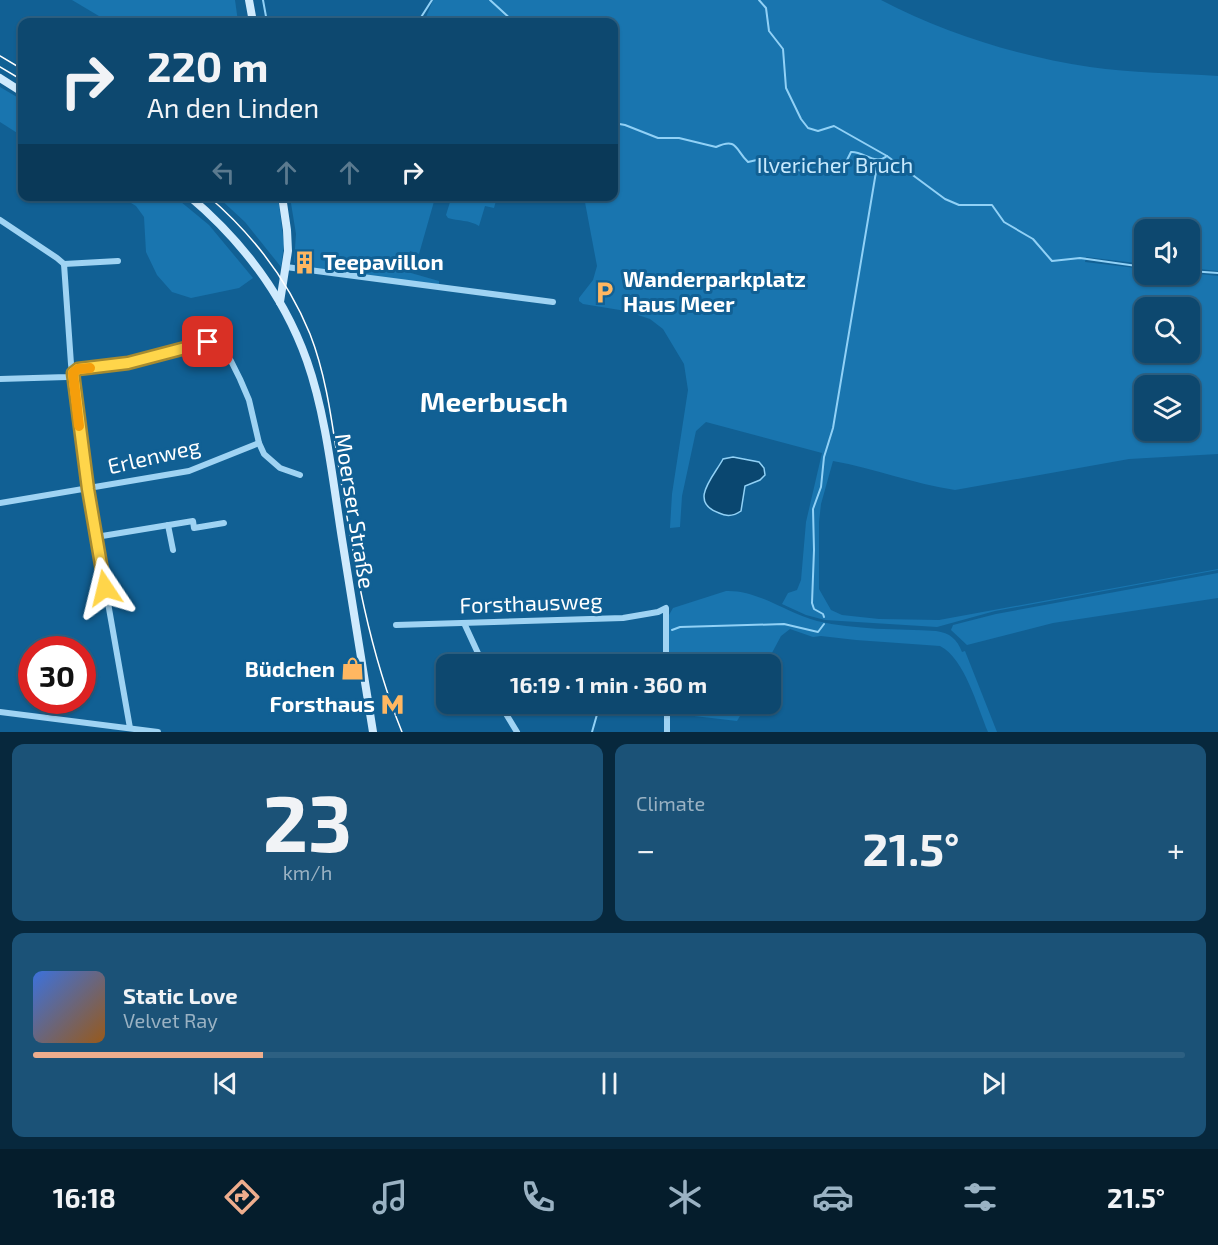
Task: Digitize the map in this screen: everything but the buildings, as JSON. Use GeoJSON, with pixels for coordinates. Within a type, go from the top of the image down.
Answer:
{"type":"FeatureCollection","features":[{"type":"Feature","properties":{"kind":"main road"},"geometry":{"type":"LineString","coordinates":[[249,0],[252,18]]}},
{"type":"Feature","properties":{"kind":"main road"},"geometry":{"type":"LineString","coordinates":[[0,78],[18,89]]}},
{"type":"Feature","properties":{"kind":"main road","name":"Moerser Straße"},"geometry":{"type":"LineString","coordinates":[[194,201],[224,229],[280,302],[300,342],[315,385],[373,732]]}},
{"type":"Feature","properties":{"kind":"main road"},"geometry":{"type":"LineString","coordinates":[[280,302],[288,240],[283,201]]}},
{"type":"Feature","properties":{"kind":"main road"},"geometry":{"type":"LineString","coordinates":[[263,278],[280,278],[285,271]]}},
{"type":"Feature","properties":{"kind":"street"},"geometry":{"type":"LineString","coordinates":[[0,220],[64,264],[118,261]]}},
{"type":"Feature","properties":{"kind":"street"},"geometry":{"type":"LineString","coordinates":[[64,264],[73,373],[88,489],[130,728]]}},
{"type":"Feature","properties":{"kind":"street"},"geometry":{"type":"LineString","coordinates":[[285,271],[553,302]]}},
{"type":"Feature","properties":{"kind":"street"},"geometry":{"type":"LineString","coordinates":[[0,379],[67,377],[78,369],[128,363],[200,343],[215,343],[231,361],[240,379],[249,400],[264,454],[290,473],[300,475]]}},
{"type":"Feature","properties":{"kind":"street","name":"Erlenweg"},"geometry":{"type":"LineString","coordinates":[[0,503],[189,471],[260,442]]}},
{"type":"Feature","properties":{"kind":"street"},"geometry":{"type":"LineString","coordinates":[[96,537],[193,521],[195,528],[224,523]]}},
{"type":"Feature","properties":{"kind":"street"},"geometry":{"type":"LineString","coordinates":[[168,525],[173,550]]}},
{"type":"Feature","properties":{"kind":"street","name":"Forsthausweg"},"geometry":{"type":"LineString","coordinates":[[396,624],[623,618],[658,612],[666,608],[666,654]]}},
{"type":"Feature","properties":{"kind":"street"},"geometry":{"type":"LineString","coordinates":[[464,623],[478,654]]}},
{"type":"Feature","properties":{"kind":"street"},"geometry":{"type":"LineString","coordinates":[[0,712],[159,732]]}},
{"type":"Feature","properties":{"kind":"street"},"geometry":{"type":"LineString","coordinates":[[506,714],[517,732]]}},
{"type":"Feature","properties":{"kind":"street"},"geometry":{"type":"LineString","coordinates":[[667,714],[667,732]]}},
{"type":"Feature","properties":{"kind":"green space"},"geometry":{"type":"Polygon","coordinates":[[[72,0],[235,0],[237,18],[102,18],[72,0]]]}},
{"type":"Feature","properties":{"kind":"green space","name":"Ilvericher Bruch"},"geometry":{"type":"Polygon","coordinates":[[[433,0],[881,0],[957,33],[1036,57],[1106,69],[1218,76],[1218,271],[1200,269],[1200,219],[1134,219],[1134,263],[1086,257],[1085,262],[1134,268],[1134,285],[1200,285],[1200,274],[1218,276],[1218,454],[1129,459],[955,490],[833,461],[821,504],[819,522],[819,589],[831,610],[842,615],[879,619],[939,620],[1218,570],[995,611],[937,627],[825,620],[806,615],[782,604],[788,593],[797,590],[801,580],[806,522],[822,453],[706,422],[696,431],[682,496],[680,527],[670,528],[672,494],[688,390],[684,364],[663,329],[650,319],[626,311],[583,304],[579,301],[593,280],[597,266],[585,201],[618,201],[618,18],[426,18],[433,0]]]}},
{"type":"Feature","properties":{"kind":"green space"},"geometry":{"type":"Polygon","coordinates":[[[0,87],[18,98],[18,133],[0,122],[0,87]]]}},
{"type":"Feature","properties":{"kind":"green space"},"geometry":{"type":"Polygon","coordinates":[[[128,201],[180,201],[209,225],[253,278],[239,288],[191,298],[172,292],[157,275],[146,252],[144,217],[136,206],[128,201]]]}},
{"type":"Feature","properties":{"kind":"green space"},"geometry":{"type":"Polygon","coordinates":[[[222,201],[279,201],[284,244],[281,267],[245,222],[222,201]]]}},
{"type":"Feature","properties":{"kind":"green space"},"geometry":{"type":"Polygon","coordinates":[[[291,201],[434,201],[419,254],[410,251],[404,271],[439,281],[439,286],[299,267],[294,262],[296,234],[291,201]]]}},
{"type":"Feature","properties":{"kind":"green space"},"geometry":{"type":"Polygon","coordinates":[[[446,201],[496,201],[494,208],[485,206],[479,226],[448,218],[446,215],[450,202],[446,201]]]}},
{"type":"Feature","properties":{"kind":"green space"},"geometry":{"type":"Polygon","coordinates":[[[1218,573],[1218,598],[1053,623],[967,645],[951,630],[953,625],[996,614],[1218,573]]]}},
{"type":"Feature","properties":{"kind":"green space"},"geometry":{"type":"Polygon","coordinates":[[[726,591],[738,592],[750,594],[806,617],[831,624],[945,633],[955,640],[962,652],[965,651],[997,732],[988,732],[975,697],[957,661],[940,646],[813,637],[790,629],[781,636],[771,654],[669,654],[669,615],[673,608],[726,591]]]}},
{"type":"Feature","properties":{"kind":"green space"},"geometry":{"type":"Polygon","coordinates":[[[677,714],[741,714],[737,721],[677,714]]]}},
{"type":"Feature","properties":{"kind":"shaded area"},"geometry":{"type":"Polygon","coordinates":[[[733,457],[759,462],[764,468],[765,475],[760,480],[745,486],[741,511],[728,515],[710,508],[705,502],[704,495],[723,459],[733,457]]]}},
{"type":"Feature","properties":{"kind":"waterway"},"geometry":{"type":"LineString","coordinates":[[263,0],[266,18]]}},
{"type":"Feature","properties":{"kind":"waterway"},"geometry":{"type":"LineString","coordinates":[[421,18],[432,0]]}},
{"type":"Feature","properties":{"kind":"waterway"},"geometry":{"type":"LineString","coordinates":[[490,0],[510,18]]}},
{"type":"Feature","properties":{"kind":"waterway"},"geometry":{"type":"LineString","coordinates":[[759,0],[766,8],[769,31],[783,49],[786,88],[808,128],[818,131],[834,126],[887,156],[945,199],[959,205],[992,205],[1004,222],[1033,239],[1052,261],[1080,258],[1134,266]]}},
{"type":"Feature","properties":{"kind":"waterway"},"geometry":{"type":"LineString","coordinates":[[618,124],[658,138],[679,138],[716,147],[732,144],[748,162],[761,159],[808,173],[822,168],[838,171],[843,168],[851,152],[874,159],[883,159],[887,156]]}},
{"type":"Feature","properties":{"kind":"waterway"},"geometry":{"type":"LineString","coordinates":[[824,617],[814,609],[812,603],[813,509],[821,487],[824,457],[833,428],[878,160]]}},
{"type":"Feature","properties":{"kind":"waterway"},"geometry":{"type":"LineString","coordinates":[[1200,272],[1218,273]]}},
{"type":"Feature","properties":{"kind":"waterway"},"geometry":{"type":"LineString","coordinates":[[672,630],[680,627],[784,624],[818,632],[824,624]]}},
{"type":"Feature","properties":{"kind":"waterway"},"geometry":{"type":"LineString","coordinates":[[592,732],[597,714]]}},
{"type":"Feature","properties":{"kind":"tram line"},"geometry":{"type":"LineString","coordinates":[[0,56],[18,67]]}},
{"type":"Feature","properties":{"kind":"tram line"},"geometry":{"type":"LineString","coordinates":[[0,67],[18,78]]}},
{"type":"Feature","properties":{"kind":"tram line"},"geometry":{"type":"LineString","coordinates":[[213,201],[254,242],[267,259],[291,295],[310,334],[326,388],[364,608],[390,701],[402,732]]}},
{"type":"Feature","properties":{"kind":"slow traffic"},"geometry":{"type":"LineString","coordinates":[[79,426],[73,373],[78,369],[90,368]]}},
{"type":"Feature","properties":{"kind":"place","name":"Teepavillon"},"geometry":{"type":"Point","coordinates":[305,262]}},
{"type":"Feature","properties":{"kind":"place","name":"Wanderparkplatz Haus Meer"},"geometry":{"type":"Point","coordinates":[605,292]}},
{"type":"Feature","properties":{"kind":"place","name":"Büdchen"},"geometry":{"type":"Point","coordinates":[353,669]}},
{"type":"Feature","properties":{"kind":"place","name":"Forsthaus"},"geometry":{"type":"Point","coordinates":[393,704]}},
{"type":"Feature","properties":{"kind":"district","name":"Meerbusch"},"geometry":{"type":"Point","coordinates":[494,402]}},
{"type":"Feature","properties":{"kind":"route"},"geometry":{"type":"LineString","coordinates":[[105,588],[88,489],[73,373],[78,369],[128,363],[208,342]]}}]}
